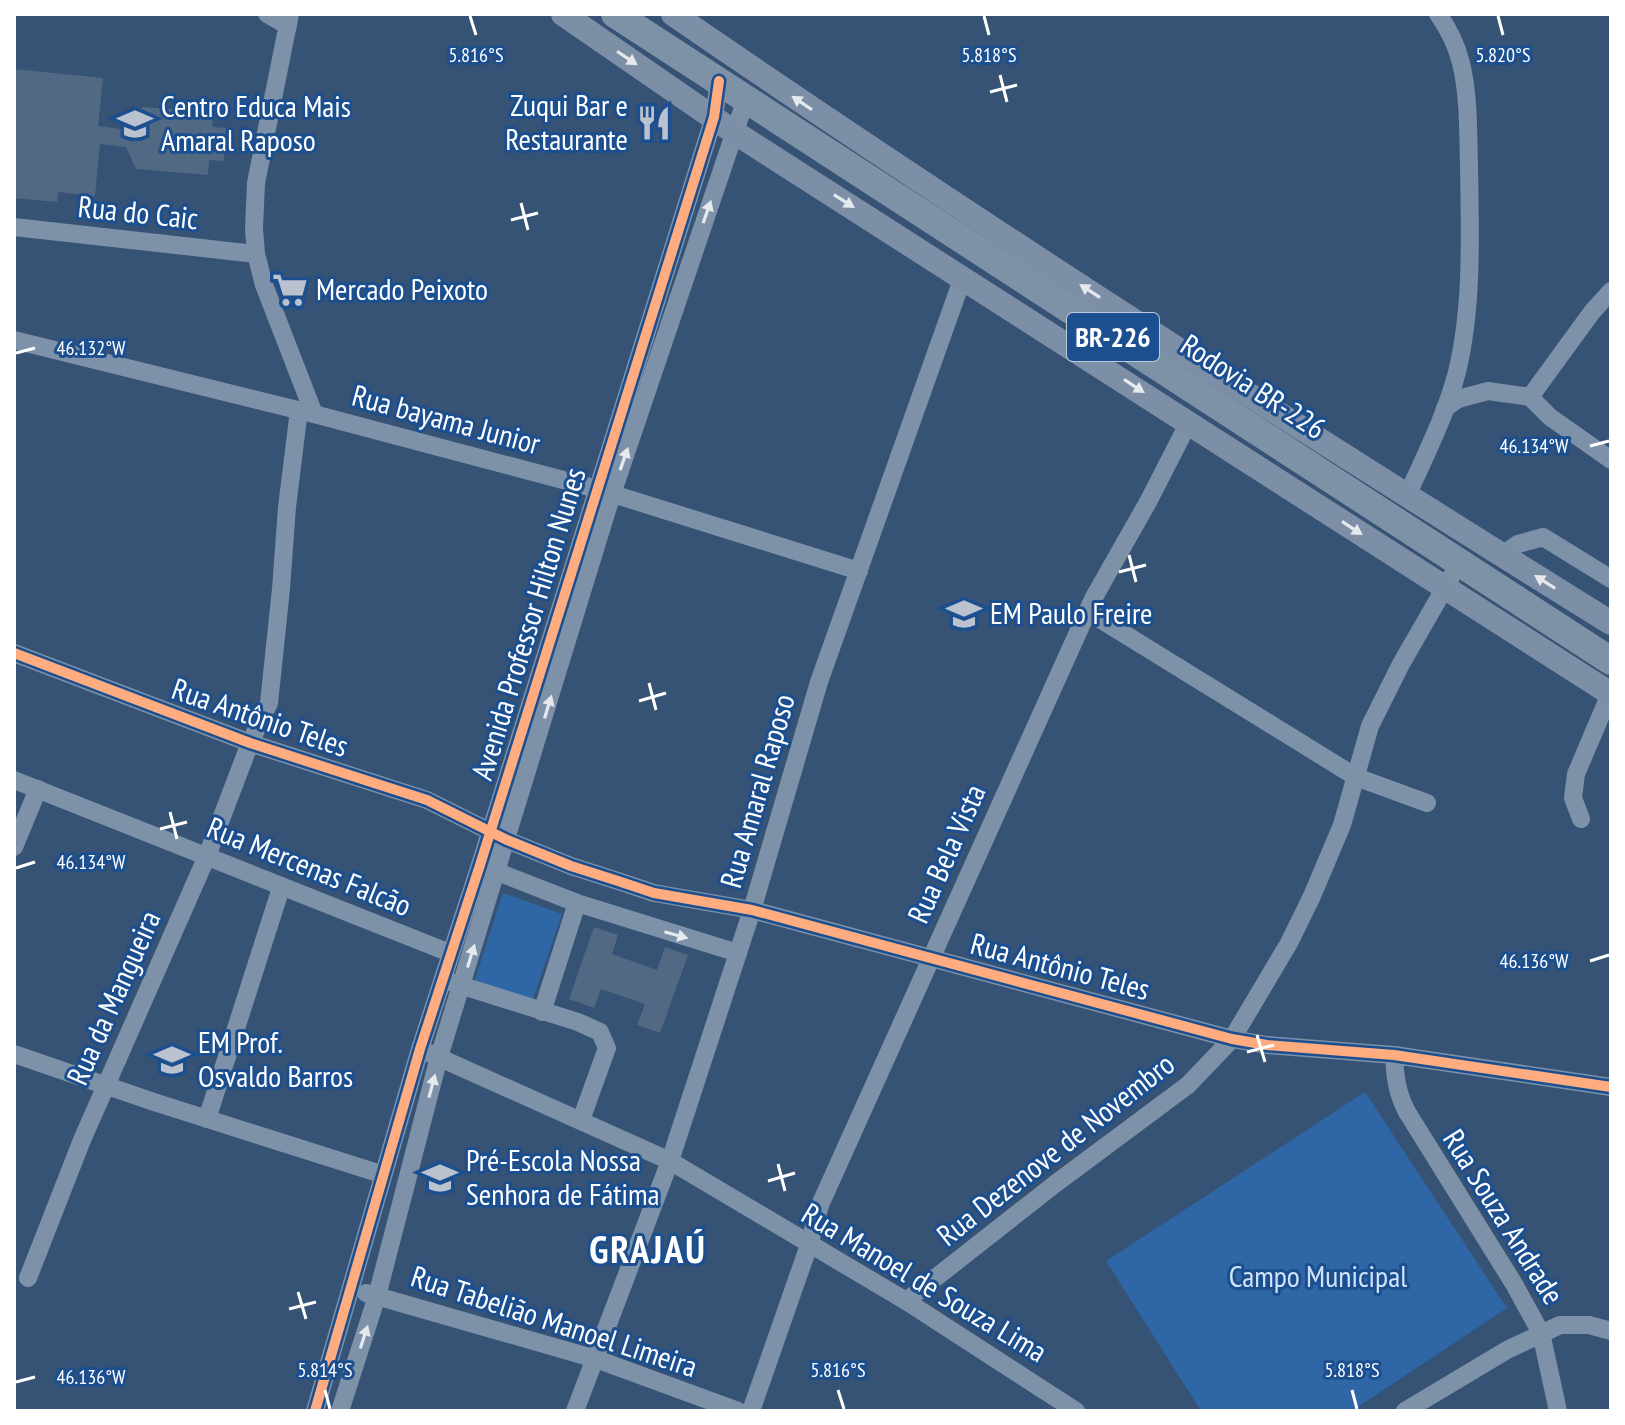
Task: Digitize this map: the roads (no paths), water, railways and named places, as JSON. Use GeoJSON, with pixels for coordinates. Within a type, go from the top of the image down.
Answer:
{"type":"FeatureCollection","features":[{"type":"Feature","properties":{"kind":"highway","name":"Rodovia BR-226"},"geometry":{"type":"LineString","coordinates":[[615,14],[1611,661]]}},
{"type":"Feature","properties":{"kind":"main road"},"geometry":{"type":"LineString","coordinates":[[563,14],[734,132],[1611,694]]}},
{"type":"Feature","properties":{"kind":"main road"},"geometry":{"type":"LineString","coordinates":[[673,14],[874,152],[1407,496],[1611,623]]}},
{"type":"Feature","properties":{"kind":"street"},"geometry":{"type":"LineString","coordinates":[[267,14],[289,20]]}},
{"type":"Feature","properties":{"kind":"street"},"geometry":{"type":"LineString","coordinates":[[1407,496],[1445,408],[1461,353],[1465,320],[1469,186],[1463,75],[1460,60],[1438,14]]}},
{"type":"Feature","properties":{"kind":"street","name":"Rua da Mangueira"},"geometry":{"type":"LineString","coordinates":[[28,1278],[82,1140],[207,856],[270,693],[287,507],[307,412],[256,254],[254,229],[256,183],[289,20]]}},
{"type":"Feature","properties":{"kind":"street","name":"Avenida Professor Hilton Nunes"},"geometry":{"type":"LineString","coordinates":[[315,1411],[352,1289],[381,1174],[450,953],[488,869],[507,840],[604,492],[714,117],[719,81]]}},
{"type":"Feature","properties":{"kind":"street","name":"Avenida Professor Hilton Nunes"},"geometry":{"type":"LineString","coordinates":[[340,1411],[377,1296],[439,1057],[462,985],[488,869],[490,831],[604,492],[746,99]]}},
{"type":"Feature","properties":{"kind":"street","name":"Rua do Caic"},"geometry":{"type":"LineString","coordinates":[[14,227],[256,254]]}},
{"type":"Feature","properties":{"kind":"street","name":"Rua Amaral Raposo"},"geometry":{"type":"LineString","coordinates":[[575,1411],[670,1161],[752,910],[819,682],[963,277]]}},
{"type":"Feature","properties":{"kind":"street"},"geometry":{"type":"LineString","coordinates":[[1530,397],[1611,291]]}},
{"type":"Feature","properties":{"kind":"street","name":"Rua bayama Junior"},"geometry":{"type":"LineString","coordinates":[[14,340],[307,412],[604,492],[859,571]]}},
{"type":"Feature","properties":{"kind":"street"},"geometry":{"type":"LineString","coordinates":[[1445,408],[1458,399],[1488,391],[1530,397],[1550,417],[1611,460]]}},
{"type":"Feature","properties":{"kind":"street","name":"Rua Bela Vista"},"geometry":{"type":"LineString","coordinates":[[751,1411],[820,1205],[1087,611],[1189,422]]}},
{"type":"Feature","properties":{"kind":"street"},"geometry":{"type":"LineString","coordinates":[[1502,555],[1531,538],[1543,537],[1611,579]]}},
{"type":"Feature","properties":{"kind":"street","name":"Rua Dezenove de Novembro"},"geometry":{"type":"LineString","coordinates":[[906,1301],[1067,1174],[1188,1085],[1232,1039],[1289,943],[1312,896],[1342,825],[1370,726],[1382,700],[1460,562]]}},
{"type":"Feature","properties":{"kind":"street"},"geometry":{"type":"LineString","coordinates":[[1087,611],[1356,777],[1427,803]]}},
{"type":"Feature","properties":{"kind":"street","name":"Rua Antônio Teles"},"geometry":{"type":"LineString","coordinates":[[14,653],[250,743],[427,800],[507,840],[571,866],[654,893],[752,910],[1232,1039],[1267,1045],[1394,1055],[1611,1087]]}},
{"type":"Feature","properties":{"kind":"street"},"geometry":{"type":"LineString","coordinates":[[1581,819],[1573,798],[1576,774],[1611,694]]}},
{"type":"Feature","properties":{"kind":"street","name":"Rua Mercenas Falcão"},"geometry":{"type":"LineString","coordinates":[[14,780],[450,953]]}},
{"type":"Feature","properties":{"kind":"street"},"geometry":{"type":"LineString","coordinates":[[14,847],[38,789]]}},
{"type":"Feature","properties":{"kind":"street"},"geometry":{"type":"LineString","coordinates":[[488,869],[642,925],[738,953]]}},
{"type":"Feature","properties":{"kind":"street"},"geometry":{"type":"LineString","coordinates":[[207,1119],[281,888]]}},
{"type":"Feature","properties":{"kind":"street"},"geometry":{"type":"LineString","coordinates":[[642,925],[654,893]]}},
{"type":"Feature","properties":{"kind":"street"},"geometry":{"type":"LineString","coordinates":[[542,1012],[577,903]]}},
{"type":"Feature","properties":{"kind":"street"},"geometry":{"type":"LineString","coordinates":[[442,980],[591,1026],[605,1039],[607,1048],[581,1120]]}},
{"type":"Feature","properties":{"kind":"street","name":"Rua Manoel de Souza Lima"},"geometry":{"type":"LineString","coordinates":[[420,1049],[670,1161],[906,1301],[1076,1411]]}},
{"type":"Feature","properties":{"kind":"street"},"geometry":{"type":"LineString","coordinates":[[14,1054],[381,1174]]}},
{"type":"Feature","properties":{"kind":"street","name":"Rua Souza Andrade"},"geometry":{"type":"LineString","coordinates":[[1394,1055],[1395,1080],[1407,1112],[1541,1333],[1558,1411]]}},
{"type":"Feature","properties":{"kind":"street","name":"Rua Tabelião Manoel Limeira"},"geometry":{"type":"LineString","coordinates":[[352,1289],[596,1359],[738,1411]]}},
{"type":"Feature","properties":{"kind":"street"},"geometry":{"type":"LineString","coordinates":[[1405,1411],[1507,1350],[1560,1325],[1573,1323],[1611,1331]]}},
{"type":"Feature","properties":{"kind":"place","name":"Zuqui Bar e Restaurante"},"geometry":{"type":"Point","coordinates":[654,123]}},
{"type":"Feature","properties":{"kind":"place","name":"Centro Educa Mais Amaral Raposo"},"geometry":{"type":"Point","coordinates":[135,124]}},
{"type":"Feature","properties":{"kind":"place","name":"Mercado Peixoto"},"geometry":{"type":"Point","coordinates":[290,290]}},
{"type":"Feature","properties":{"kind":"place","name":"EM Paulo Freire"},"geometry":{"type":"Point","coordinates":[964,614]}},
{"type":"Feature","properties":{"kind":"place","name":"EM Prof. Osvaldo Barros"},"geometry":{"type":"Point","coordinates":[172,1060]}},
{"type":"Feature","properties":{"kind":"place","name":"Pré-Escola Nossa Senhora de Fátima"},"geometry":{"type":"Point","coordinates":[440,1178]}},
{"type":"Feature","properties":{"kind":"district","name":"GRAJAÚ"},"geometry":{"type":"Point","coordinates":[648,1250]}},
{"type":"Feature","properties":{"kind":"park label","name":"Campo Municipal"},"geometry":{"type":"Point","coordinates":[1318,1277]}}]}
